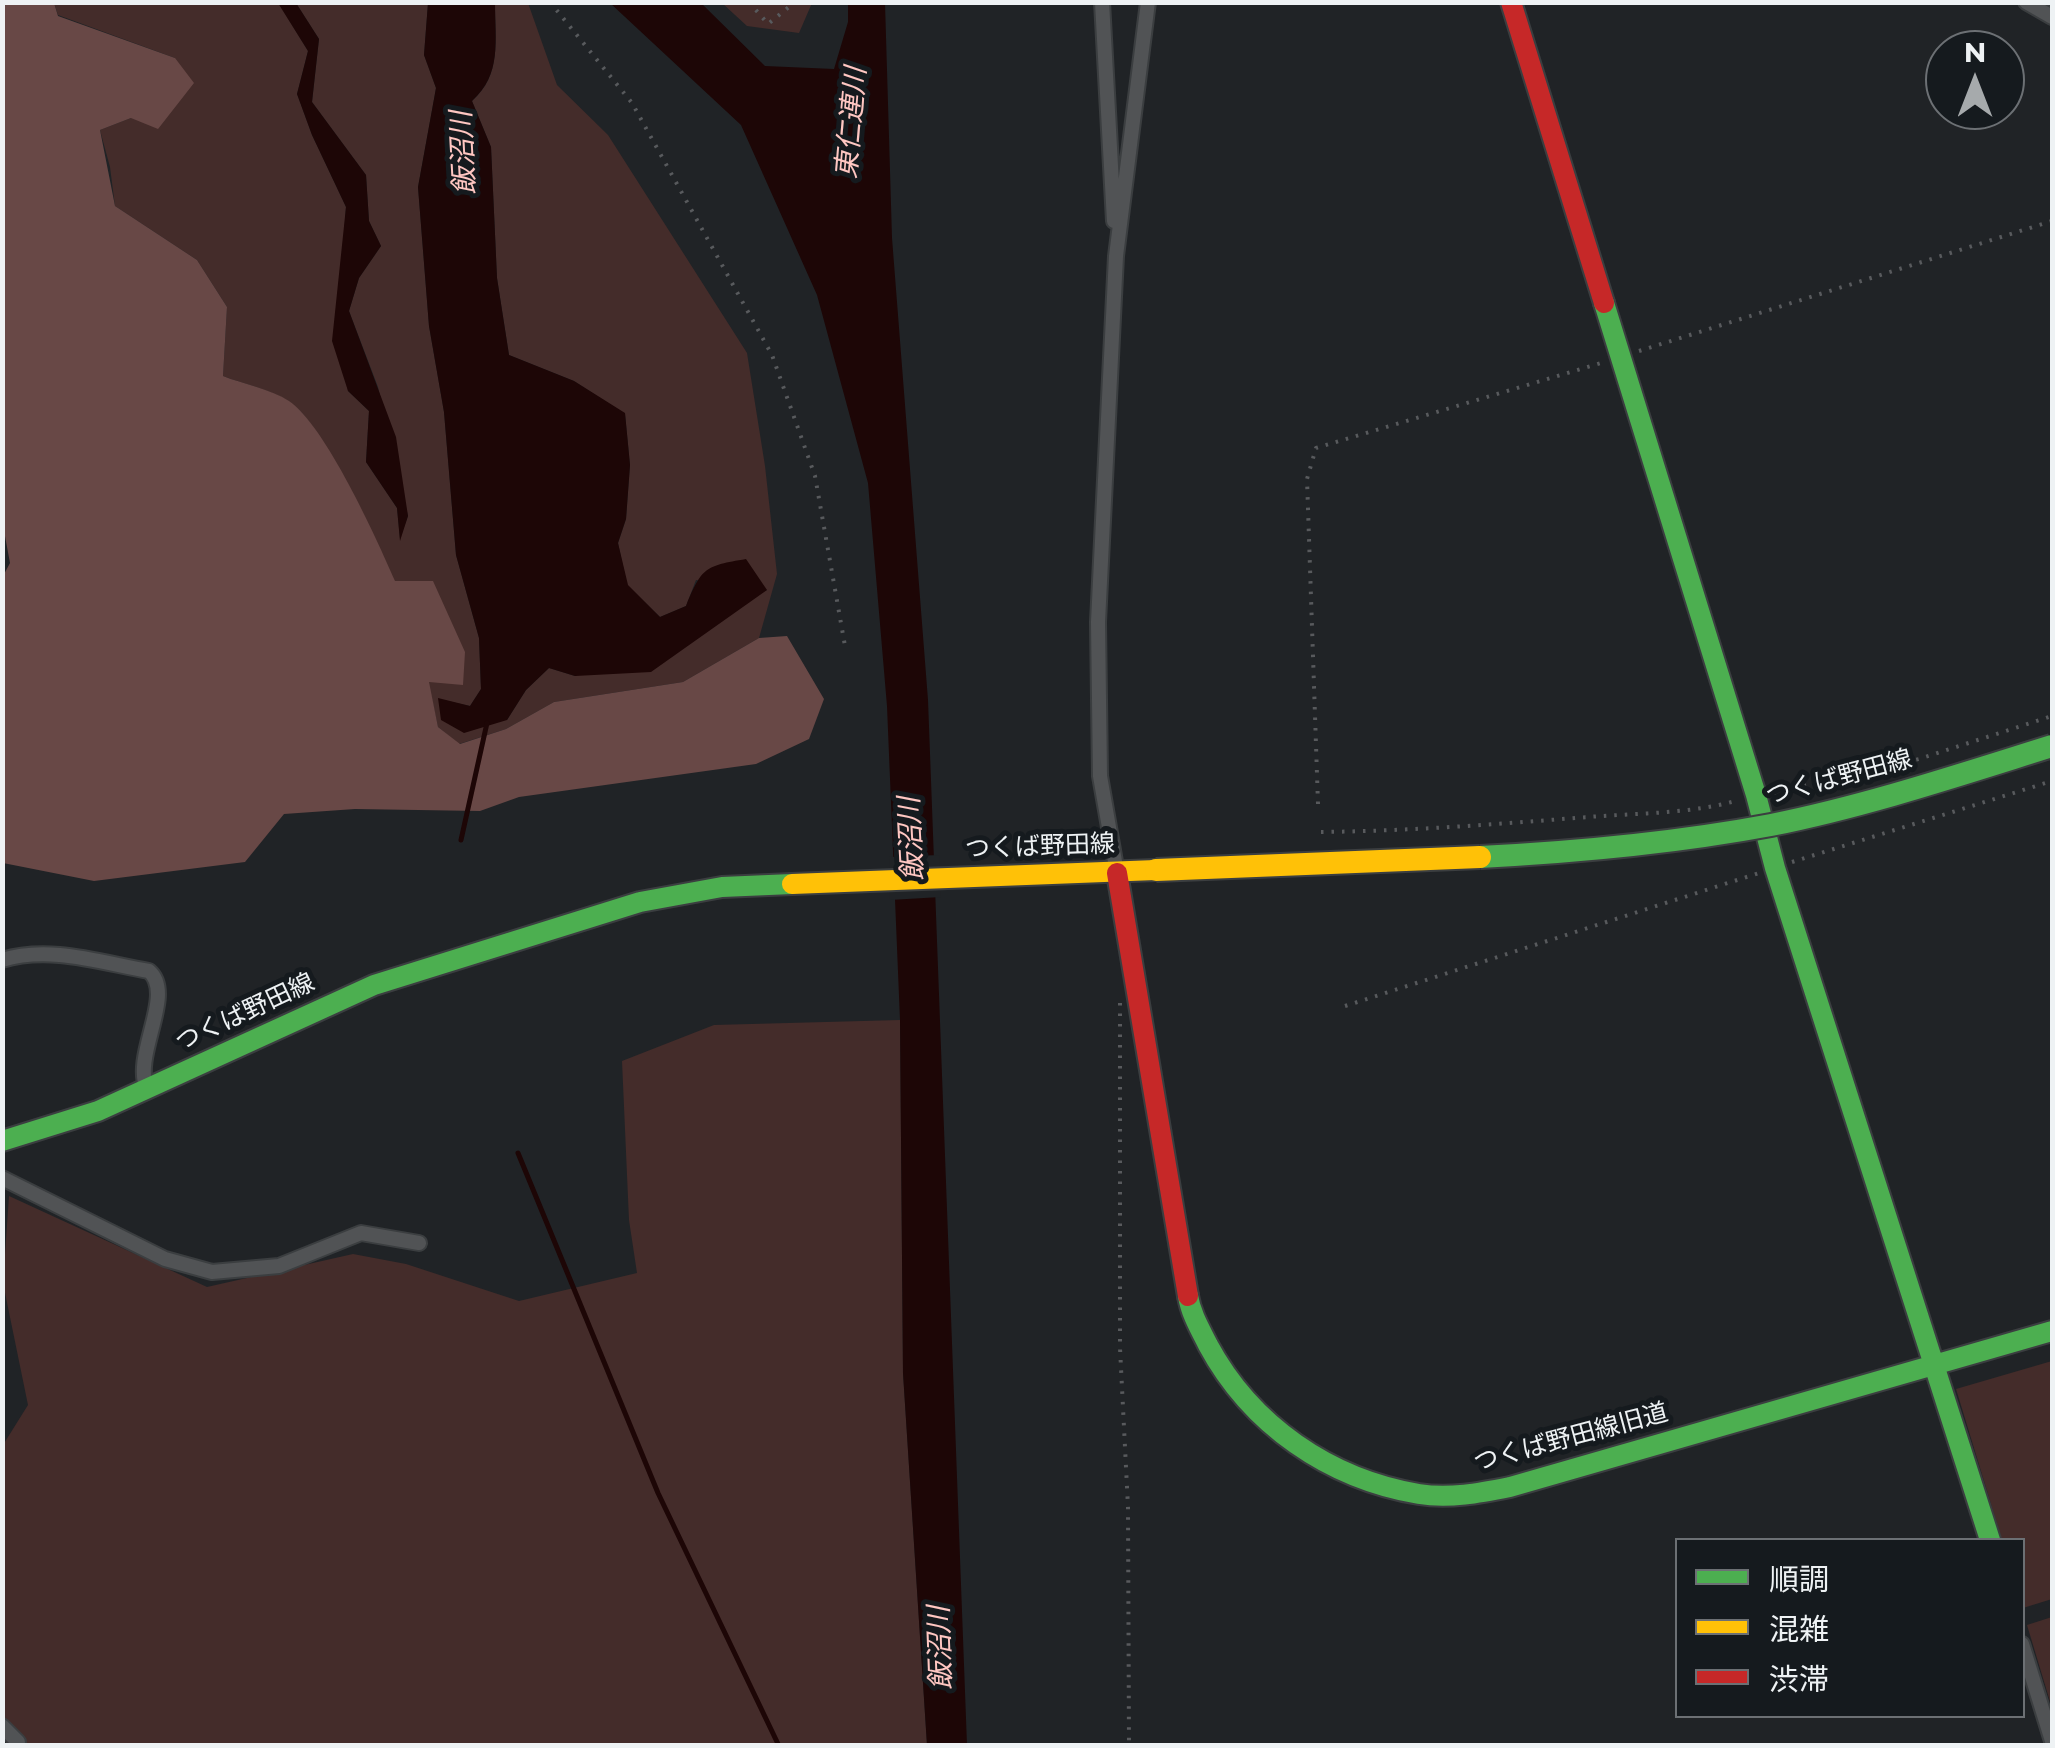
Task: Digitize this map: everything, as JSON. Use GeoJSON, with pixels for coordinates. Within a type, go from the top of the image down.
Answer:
{"type":"FeatureCollection","features":[{"type":"Feature","properties":{"kind":"street"},"geometry":{"type":"LineString","coordinates":[[1102,2],[1116,256]]}},
{"type":"Feature","properties":{"kind":"street"},"geometry":{"type":"LineString","coordinates":[[1117,872],[1100,776],[1098,641],[1116,256],[1148,2]]}},
{"type":"Feature","properties":{"kind":"street"},"geometry":{"type":"LineString","coordinates":[[1511,2],[1623,356],[1775,868],[1989,1538]]}},
{"type":"Feature","properties":{"kind":"street"},"geometry":{"type":"LineString","coordinates":[[2026,2],[2052,17]]}},
{"type":"Feature","properties":{"kind":"street","name":"つくば野田線"},"geometry":{"type":"LineString","coordinates":[[2,1141],[84,1116],[374,985],[640,902],[722,886],[1489,855],[1668,842],[1818,816],[2052,746]]}},
{"type":"Feature","properties":{"kind":"street","name":"つくば野田線旧道"},"geometry":{"type":"LineString","coordinates":[[1117,872],[1190,1309],[1215,1360],[1238,1392],[1276,1429],[1344,1471],[1421,1494],[1472,1494],[2052,1330]]}},
{"type":"Feature","properties":{"kind":"street"},"geometry":{"type":"LineString","coordinates":[[2,960],[52,954],[149,971],[155,976],[159,990],[142,1070],[147,1089]]}},
{"type":"Feature","properties":{"kind":"street"},"geometry":{"type":"LineString","coordinates":[[2,1178],[166,1259],[212,1272],[279,1266],[360,1233],[419,1243]]}},
{"type":"Feature","properties":{"kind":"street"},"geometry":{"type":"LineString","coordinates":[[2025,1654],[2052,1741]]}},
{"type":"Feature","properties":{"kind":"street"},"geometry":{"type":"LineString","coordinates":[[2,1726],[18,1742]]}},
{"type":"Feature","properties":{"kind":"path"},"geometry":{"type":"LineString","coordinates":[[550,2],[632,104],[772,356],[815,476],[845,646]]}},
{"type":"Feature","properties":{"kind":"path"},"geometry":{"type":"LineString","coordinates":[[749,2],[768,24],[794,2]]}},
{"type":"Feature","properties":{"kind":"path"},"geometry":{"type":"LineString","coordinates":[[1318,804],[1307,479],[1316,448],[2052,220]]}},
{"type":"Feature","properties":{"kind":"path"},"geometry":{"type":"LineString","coordinates":[[1320,832],[1416,830],[1718,806],[1919,758],[2052,716]]}},
{"type":"Feature","properties":{"kind":"path"},"geometry":{"type":"LineString","coordinates":[[1345,1006],[2052,780]]}},
{"type":"Feature","properties":{"kind":"path"},"geometry":{"type":"LineString","coordinates":[[1129,1746],[1128,1507],[1120,1348],[1118,1007],[1136,977]]}},
{"type":"Feature","properties":{"kind":"shaded area"},"geometry":{"type":"Polygon","coordinates":[[[3,2],[54,3],[58,16],[175,58],[194,83],[158,129],[131,118],[100,130],[115,206],[197,260],[227,307],[223,376],[282,397],[303,414],[349,484],[395,581],[433,581],[465,652],[463,685],[429,682],[438,727],[460,744],[506,729],[554,702],[683,682],[759,638],[787,636],[824,699],[809,739],[756,764],[519,797],[480,811],[355,809],[284,814],[245,862],[94,881],[3,863],[2,578],[10,563],[2,520],[3,2]]]}},
{"type":"Feature","properties":{"kind":"shaded area"},"geometry":{"type":"Polygon","coordinates":[[[278,2],[308,51],[297,94],[346,207],[342,261],[348,391],[369,411],[366,462],[397,508],[400,538],[408,516],[378,387],[349,311],[359,278],[381,246],[369,221],[366,175],[312,102],[319,39],[296,3],[428,3],[424,55],[436,88],[418,187],[429,326],[444,412],[456,555],[479,638],[481,689],[470,706],[438,699],[507,720],[526,690],[549,668],[575,676],[767,590],[696,580],[686,606],[660,617],[627,585],[618,543],[626,519],[630,465],[625,414],[574,381],[509,355],[497,278],[491,147],[472,101],[482,91],[492,68],[495,3],[528,3],[557,85],[608,135],[747,353],[777,574],[759,638],[683,682],[554,702],[506,729],[459,744],[438,727],[421,658],[398,594],[371,531],[316,432],[288,401],[223,376],[227,307],[197,260],[115,206],[100,130],[131,118],[175,58],[58,15],[54,3],[278,2]]]}},
{"type":"Feature","properties":{"kind":"shaded area"},"geometry":{"type":"Polygon","coordinates":[[[722,3],[812,3],[799,33],[747,26],[722,3]]]}},
{"type":"Feature","properties":{"kind":"shaded area"},"geometry":{"type":"Polygon","coordinates":[[[900,1020],[903,1373],[927,1745],[9,1746],[3,1738],[3,1445],[28,1405],[3,1283],[9,1196],[207,1287],[353,1254],[406,1264],[519,1301],[637,1273],[629,1220],[622,1061],[714,1025],[900,1020]]]}},
{"type":"Feature","properties":{"kind":"shaded area"},"geometry":{"type":"Polygon","coordinates":[[[2052,1361],[2052,1599],[2025,1607],[2025,1538],[2001,1538],[1956,1389],[2052,1361]]]}},
{"type":"Feature","properties":{"kind":"shaded area"},"geometry":{"type":"Polygon","coordinates":[[[2052,1617],[2052,1708],[2027,1625],[2052,1617]]]}},
{"type":"Feature","properties":{"kind":"water"},"geometry":{"type":"Polygon","coordinates":[[[278,3],[296,3],[319,39],[312,102],[366,175],[369,221],[381,246],[359,278],[349,311],[396,437],[408,516],[400,541],[397,508],[366,462],[369,411],[348,391],[332,341],[346,207],[297,94],[308,51],[278,3]]]}},
{"type":"Feature","properties":{"kind":"water"},"geometry":{"type":"Polygon","coordinates":[[[428,3],[495,3],[492,68],[482,91],[472,101],[491,147],[497,278],[509,355],[574,381],[625,413],[630,465],[626,519],[618,543],[628,585],[660,617],[686,606],[701,576],[722,564],[746,559],[767,590],[651,672],[575,676],[549,668],[526,690],[507,720],[464,733],[441,720],[438,698],[470,706],[481,689],[479,638],[456,555],[444,412],[429,326],[418,187],[436,88],[424,55],[428,3]]]}},
{"type":"Feature","properties":{"kind":"water","name":"東仁連川"},"geometry":{"type":"Polygon","coordinates":[[[610,3],[701,3],[765,66],[834,69],[848,22],[848,3],[885,3],[892,238],[928,700],[967,1745],[927,1745],[903,1373],[900,1020],[887,706],[868,483],[817,295],[741,125],[610,3]]]}},
{"type":"Feature","properties":{"kind":"pier"},"geometry":{"type":"Polygon","coordinates":[[[939,855],[941,897],[890,900],[889,857],[939,855]]]}},
{"type":"Feature","properties":{"kind":"waterway","name":"飯沼川"},"geometry":{"type":"LineString","coordinates":[[461,840],[487,723]]}},
{"type":"Feature","properties":{"kind":"waterway","name":"飯沼川"},"geometry":{"type":"LineString","coordinates":[[518,1153],[658,1493],[779,1746]]}},
{"type":"Feature","properties":{"kind":"traffic: fast"},"geometry":{"type":"LineString","coordinates":[[1604,303],[1775,868],[1989,1538]]}},
{"type":"Feature","properties":{"kind":"traffic: fast"},"geometry":{"type":"LineString","coordinates":[[1480,857],[1626,846],[1771,825],[1877,799],[2052,746]]}},
{"type":"Feature","properties":{"kind":"traffic: fast"},"geometry":{"type":"LineString","coordinates":[[2,1141],[98,1111],[374,985],[640,902],[722,887],[792,884]]}},
{"type":"Feature","properties":{"kind":"traffic: fast"},"geometry":{"type":"LineString","coordinates":[[1188,1296],[1199,1327],[1226,1374],[1246,1400],[1296,1444],[1354,1476],[1386,1487],[1442,1496],[1510,1487],[2052,1331]]}},
{"type":"Feature","properties":{"kind":"traffic: slow"},"geometry":{"type":"LineString","coordinates":[[1156,870],[1480,857]]}},
{"type":"Feature","properties":{"kind":"traffic: slow"},"geometry":{"type":"LineString","coordinates":[[792,884],[1156,870]]}},
{"type":"Feature","properties":{"kind":"traffic: jam"},"geometry":{"type":"LineString","coordinates":[[1511,2],[1604,303]]}},
{"type":"Feature","properties":{"kind":"traffic: jam"},"geometry":{"type":"LineString","coordinates":[[1117,873],[1188,1296]]}}]}
